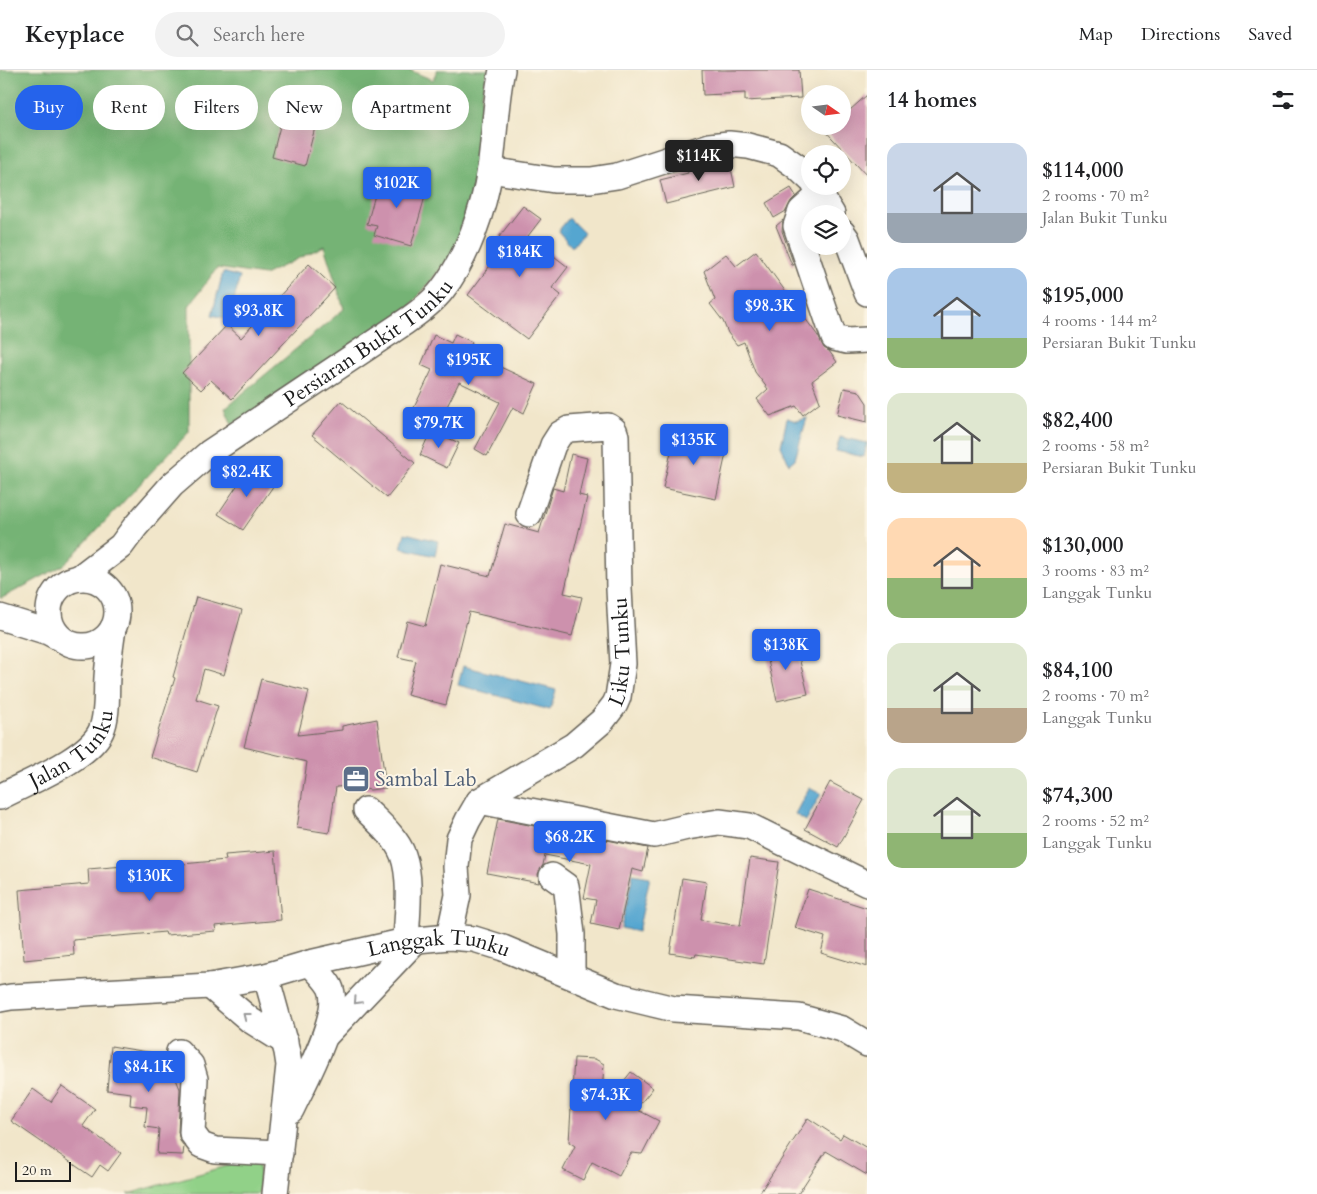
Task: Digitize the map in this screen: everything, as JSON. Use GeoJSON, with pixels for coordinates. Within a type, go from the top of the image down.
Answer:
{"type":"FeatureCollection","features":[{"type":"Feature","properties":{"kind":"street","name":"Persiaran Bukit Tunku"},"geometry":{"type":"LineString","coordinates":[[79,578],[121,546],[135,526],[172,485],[210,453],[425,308],[442,290],[459,264],[479,218],[490,170],[502,70]]}},
{"type":"Feature","properties":{"kind":"street"},"geometry":{"type":"LineString","coordinates":[[490,170],[554,180],[591,180],[617,176],[710,146],[729,144],[748,146],[779,154],[801,172]]}},
{"type":"Feature","properties":{"kind":"street"},"geometry":{"type":"LineString","coordinates":[[817,195],[801,211],[796,226],[834,338],[867,340]]}},
{"type":"Feature","properties":{"kind":"street"},"geometry":{"type":"LineString","coordinates":[[852,240],[867,293]]}},
{"type":"Feature","properties":{"kind":"street","name":"Liku Tunku"},"geometry":{"type":"LineString","coordinates":[[448,937],[458,895],[456,867],[459,839],[479,801],[574,745],[602,721],[618,697],[623,664],[619,589],[616,436],[614,430],[608,426],[569,429],[560,434],[553,446],[529,514]]}},
{"type":"Feature","properties":{"kind":"street","name":"Persiaran Bukit Tunku"},"geometry":{"type":"LineString","coordinates":[[114,597],[121,546]]}},
{"type":"Feature","properties":{"kind":"street"},"geometry":{"type":"LineString","coordinates":[[89,578],[99,582],[108,588],[114,597],[117,607],[117,618],[113,628],[106,638],[96,644],[84,646],[68,642],[54,630],[50,619],[49,608],[53,596],[68,581],[89,578]]}},
{"type":"Feature","properties":{"kind":"street","name":"Jalan Tunku"},"geometry":{"type":"LineString","coordinates":[[2,618],[19,614],[53,596]]}},
{"type":"Feature","properties":{"kind":"street","name":"Jalan Tunku"},"geometry":{"type":"LineString","coordinates":[[2,618],[48,632],[68,642],[107,678]]}},
{"type":"Feature","properties":{"kind":"street","name":"Jalan Tunku"},"geometry":{"type":"LineString","coordinates":[[0,797],[73,760],[90,746],[102,730],[107,700],[107,678],[113,628]]}},
{"type":"Feature","properties":{"kind":"street"},"geometry":{"type":"LineString","coordinates":[[479,801],[654,835],[719,822],[748,826],[867,884]]}},
{"type":"Feature","properties":{"kind":"street"},"geometry":{"type":"LineString","coordinates":[[324,1038],[411,940],[409,889],[403,856],[391,836],[366,810]]}},
{"type":"Feature","properties":{"kind":"street"},"geometry":{"type":"LineString","coordinates":[[552,876],[566,886],[572,934],[572,976]]}},
{"type":"Feature","properties":{"kind":"street","name":"Langgak Tunku"},"geometry":{"type":"LineString","coordinates":[[0,999],[210,986],[266,976],[310,963],[411,940],[448,937],[474,939],[503,948],[616,995],[674,1009],[798,1018],[842,1029],[867,1044]]}},
{"type":"Feature","properties":{"kind":"street"},"geometry":{"type":"LineString","coordinates":[[281,1141],[324,1038],[332,1006],[330,988],[310,963]]}},
{"type":"Feature","properties":{"kind":"street"},"geometry":{"type":"LineString","coordinates":[[266,976],[285,1042],[289,1065],[275,1194]]}},
{"type":"Feature","properties":{"kind":"street"},"geometry":{"type":"LineString","coordinates":[[210,986],[250,1020],[285,1042]]}},
{"type":"Feature","properties":{"kind":"street"},"geometry":{"type":"LineString","coordinates":[[179,1052],[191,1064],[195,1079],[192,1133],[201,1145],[215,1150],[281,1141]]}},
{"type":"Feature","properties":{"kind":"green space"},"geometry":{"type":"Polygon","coordinates":[[[0,70],[409,70],[433,80],[437,70],[488,70],[482,94],[476,186],[453,253],[408,309],[232,425],[225,408],[344,309],[324,246],[264,275],[217,268],[189,306],[189,432],[64,565],[0,598],[0,70]]]}},
{"type":"Feature","properties":{"kind":"green space"},"geometry":{"type":"Polygon","coordinates":[[[259,1157],[259,1194],[128,1194],[259,1157]]]}},
{"type":"Feature","properties":{"kind":"water"},"geometry":{"type":"Polygon","coordinates":[[[569,218],[584,233],[572,247],[558,231],[569,218]]]}},
{"type":"Feature","properties":{"kind":"water"},"geometry":{"type":"Polygon","coordinates":[[[223,272],[240,277],[229,319],[212,315],[223,272]]]}},
{"type":"Feature","properties":{"kind":"water"},"geometry":{"type":"Polygon","coordinates":[[[787,418],[796,421],[807,418],[795,459],[789,464],[781,446],[787,418]]]}},
{"type":"Feature","properties":{"kind":"water"},"geometry":{"type":"Polygon","coordinates":[[[840,437],[867,443],[864,457],[836,451],[840,437]]]}},
{"type":"Feature","properties":{"kind":"water"},"geometry":{"type":"Polygon","coordinates":[[[405,533],[438,541],[435,556],[401,548],[405,533]]]}},
{"type":"Feature","properties":{"kind":"water"},"geometry":{"type":"Polygon","coordinates":[[[463,666],[556,690],[550,710],[458,685],[463,666]]]}},
{"type":"Feature","properties":{"kind":"water"},"geometry":{"type":"Polygon","coordinates":[[[809,788],[821,794],[806,821],[795,814],[809,788]]]}},
{"type":"Feature","properties":{"kind":"water"},"geometry":{"type":"Polygon","coordinates":[[[633,874],[650,877],[638,932],[621,928],[633,874]]]}},
{"type":"Feature","properties":{"kind":"building"},"geometry":{"type":"Polygon","coordinates":[[[702,70],[799,70],[801,98],[745,101],[745,93],[703,95],[702,70]]]}},
{"type":"Feature","properties":{"kind":"building"},"geometry":{"type":"Polygon","coordinates":[[[867,95],[867,176],[851,159],[851,145],[838,145],[829,135],[851,135],[851,109],[867,95]]]}},
{"type":"Feature","properties":{"kind":"building"},"geometry":{"type":"Polygon","coordinates":[[[279,130],[314,130],[305,166],[272,157],[279,130]]]}},
{"type":"Feature","properties":{"kind":"building"},"geometry":{"type":"Polygon","coordinates":[[[729,159],[735,187],[666,204],[660,180],[688,173],[687,168],[729,159]]]}},
{"type":"Feature","properties":{"kind":"building"},"geometry":{"type":"Polygon","coordinates":[[[381,173],[428,186],[411,246],[374,235],[377,226],[367,224],[381,173]]]}},
{"type":"Feature","properties":{"kind":"building"},"geometry":{"type":"Polygon","coordinates":[[[791,188],[796,196],[786,211],[774,218],[766,203],[791,188]]]}},
{"type":"Feature","properties":{"kind":"building"},"geometry":{"type":"Polygon","coordinates":[[[523,206],[541,219],[528,236],[568,267],[552,288],[561,295],[527,339],[468,295],[507,243],[499,237],[523,206]]]}},
{"type":"Feature","properties":{"kind":"building"},"geometry":{"type":"Polygon","coordinates":[[[783,220],[782,231],[794,265],[792,265],[776,226],[783,220]]]}},
{"type":"Feature","properties":{"kind":"building"},"geometry":{"type":"Polygon","coordinates":[[[756,251],[818,336],[824,348],[829,351],[837,362],[812,381],[820,402],[803,415],[796,406],[770,416],[757,399],[768,389],[755,372],[744,342],[737,345],[728,333],[723,321],[710,304],[715,300],[704,271],[726,254],[736,266],[756,251]]]}},
{"type":"Feature","properties":{"kind":"building"},"geometry":{"type":"Polygon","coordinates":[[[309,264],[335,288],[232,399],[211,380],[201,390],[182,373],[227,325],[241,338],[309,264]]]}},
{"type":"Feature","properties":{"kind":"building"},"geometry":{"type":"Polygon","coordinates":[[[455,334],[472,342],[468,352],[537,384],[524,413],[513,407],[487,456],[475,449],[500,402],[459,382],[436,429],[410,416],[432,370],[421,365],[434,335],[451,343],[455,334]]]}},
{"type":"Feature","properties":{"kind":"building"},"geometry":{"type":"Polygon","coordinates":[[[844,388],[859,391],[867,403],[867,422],[837,415],[844,388]]]}},
{"type":"Feature","properties":{"kind":"building"},"geometry":{"type":"Polygon","coordinates":[[[341,401],[415,463],[387,498],[312,435],[341,401]]]}},
{"type":"Feature","properties":{"kind":"building"},"geometry":{"type":"Polygon","coordinates":[[[676,429],[698,434],[696,442],[727,449],[716,499],[663,488],[676,429]]]}},
{"type":"Feature","properties":{"kind":"building"},"geometry":{"type":"Polygon","coordinates":[[[431,430],[459,443],[447,468],[420,455],[431,430]]]}},
{"type":"Feature","properties":{"kind":"building"},"geometry":{"type":"Polygon","coordinates":[[[571,454],[587,458],[579,495],[587,497],[564,593],[582,597],[572,636],[469,612],[446,705],[407,695],[416,661],[398,657],[407,621],[425,626],[440,564],[490,576],[505,524],[539,533],[553,488],[563,491],[571,454]]]}},
{"type":"Feature","properties":{"kind":"building"},"geometry":{"type":"Polygon","coordinates":[[[251,465],[276,482],[243,530],[218,514],[251,465]]]}},
{"type":"Feature","properties":{"kind":"building"},"geometry":{"type":"Polygon","coordinates":[[[196,597],[242,610],[224,675],[204,669],[196,699],[218,706],[197,772],[150,757],[175,678],[173,677],[196,597]]]}},
{"type":"Feature","properties":{"kind":"building"},"geometry":{"type":"Polygon","coordinates":[[[795,641],[808,694],[777,701],[765,647],[795,641]]]}},
{"type":"Feature","properties":{"kind":"building"},"geometry":{"type":"Polygon","coordinates":[[[261,679],[309,691],[298,735],[342,730],[342,726],[377,719],[386,788],[370,790],[349,786],[336,787],[329,833],[297,828],[307,762],[244,747],[261,679]]]}},
{"type":"Feature","properties":{"kind":"building"},"geometry":{"type":"Polygon","coordinates":[[[830,782],[864,800],[838,847],[805,829],[830,782]]]}},
{"type":"Feature","properties":{"kind":"building"},"geometry":{"type":"Polygon","coordinates":[[[498,819],[648,848],[643,872],[632,869],[619,930],[591,924],[596,900],[584,898],[591,864],[545,855],[543,865],[538,874],[539,883],[487,873],[498,819]]]}},
{"type":"Feature","properties":{"kind":"building"},"geometry":{"type":"Polygon","coordinates":[[[275,851],[281,920],[215,926],[216,931],[166,935],[165,932],[73,940],[74,955],[24,960],[19,890],[89,884],[88,869],[137,865],[138,868],[226,860],[225,855],[275,851]]]}},
{"type":"Feature","properties":{"kind":"building"},"geometry":{"type":"Polygon","coordinates":[[[750,858],[779,862],[764,964],[696,954],[695,957],[670,953],[682,878],[707,882],[701,920],[740,926],[750,858]]]}},
{"type":"Feature","properties":{"kind":"building"},"geometry":{"type":"Polygon","coordinates":[[[808,889],[867,908],[867,967],[821,953],[825,937],[795,928],[808,889]]]}},
{"type":"Feature","properties":{"kind":"building"},"geometry":{"type":"Polygon","coordinates":[[[111,1046],[154,1053],[174,1074],[180,1089],[178,1132],[180,1141],[184,1146],[183,1155],[157,1154],[159,1129],[145,1127],[147,1107],[130,1105],[131,1093],[107,1090],[111,1046]]]}},
{"type":"Feature","properties":{"kind":"building"},"geometry":{"type":"Polygon","coordinates":[[[574,1058],[595,1059],[604,1064],[601,1110],[631,1072],[653,1088],[636,1109],[659,1121],[642,1154],[631,1153],[619,1176],[592,1162],[583,1180],[563,1170],[575,1146],[569,1142],[574,1058]]]}},
{"type":"Feature","properties":{"kind":"building"},"geometry":{"type":"Polygon","coordinates":[[[62,1086],[95,1109],[83,1126],[121,1153],[108,1171],[100,1165],[92,1177],[11,1121],[33,1089],[51,1102],[62,1086]]]}},
{"type":"Feature","properties":{"kind":"building"},"geometry":{"type":"Polygon","coordinates":[[[808,1118],[840,1139],[843,1134],[867,1148],[867,1175],[826,1151],[798,1194],[759,1194],[808,1118]]]}},
{"type":"Feature","properties":{"kind":"place","name":"Sambal Lab"},"geometry":{"type":"Point","coordinates":[356,779]}}]}
